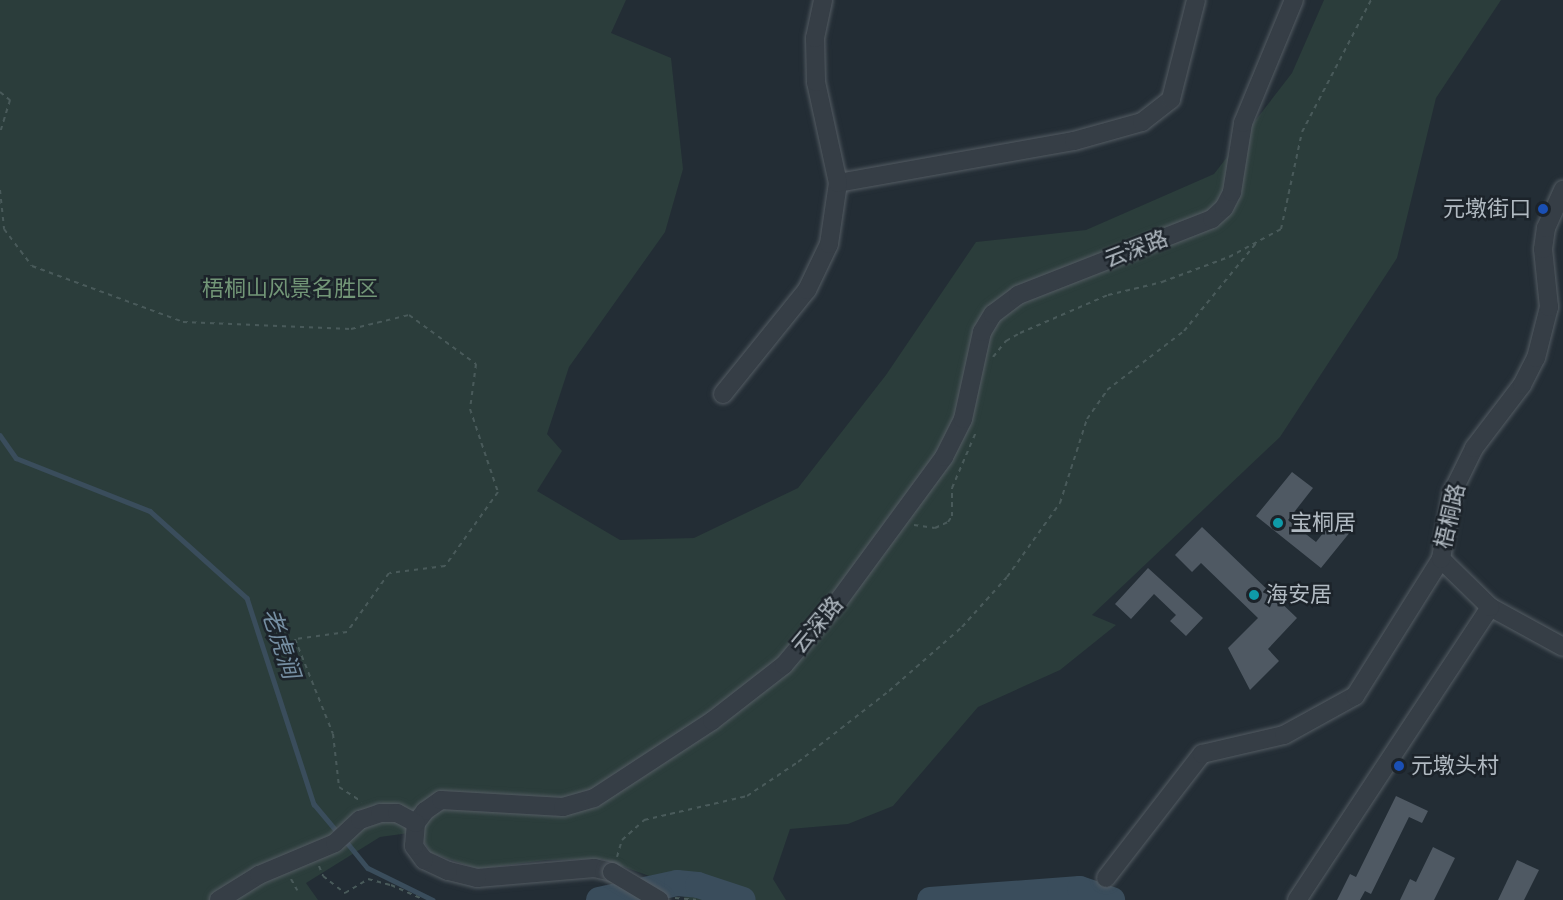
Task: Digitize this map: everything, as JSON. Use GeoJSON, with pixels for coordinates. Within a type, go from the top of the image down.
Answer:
{"type":"FeatureCollection","features":[{"type":"Feature","properties":{"kind":"street"},"geometry":{"type":"LineString","coordinates":[[723,394],[807,290],[820,267],[829,244],[838,183],[816,82],[815,38],[823,0]]}},
{"type":"Feature","properties":{"kind":"street"},"geometry":{"type":"LineString","coordinates":[[838,183],[1074,141],[1142,122],[1171,99],[1196,0]]}},
{"type":"Feature","properties":{"kind":"street","name":"云深路"},"geometry":{"type":"LineString","coordinates":[[416,823],[424,811],[441,800],[563,807],[594,798],[649,766],[784,665],[839,600],[944,457],[963,419],[982,332],[993,314],[1018,295],[1212,219],[1232,192],[1243,123],[1294,0]]}},
{"type":"Feature","properties":{"kind":"street","name":"梧桐路"},"geometry":{"type":"LineString","coordinates":[[1563,190],[1546,228],[1543,249],[1549,307],[1546,330],[1522,385],[1463,467],[1452,493],[1440,559],[1490,607],[1563,647]]}},
{"type":"Feature","properties":{"kind":"street"},"geometry":{"type":"LineString","coordinates":[[1106,878],[1202,754],[1284,735],[1355,696],[1440,559]]}},
{"type":"Feature","properties":{"kind":"street"},"geometry":{"type":"LineString","coordinates":[[1297,900],[1490,607]]}},
{"type":"Feature","properties":{"kind":"street"},"geometry":{"type":"LineString","coordinates":[[219,900],[259,875],[314,855],[342,837],[360,820],[380,813],[397,813],[416,823],[414,846],[424,860],[448,871],[477,878],[594,868],[612,872],[659,900]]}},
{"type":"Feature","properties":{"kind":"path"},"geometry":{"type":"LineString","coordinates":[[992,358],[1006,341],[1020,333],[1108,295],[1162,282],[1281,230],[1302,132],[1371,0]]}},
{"type":"Feature","properties":{"kind":"path"},"geometry":{"type":"LineString","coordinates":[[0,92],[10,100],[0,133]]}},
{"type":"Feature","properties":{"kind":"path"},"geometry":{"type":"LineString","coordinates":[[0,190],[4,229],[32,266],[161,314],[183,322],[351,330],[409,315],[476,364],[470,409],[498,492],[445,566],[389,573],[347,632],[296,639],[333,734],[339,787],[380,813]]}},
{"type":"Feature","properties":{"kind":"path"},"geometry":{"type":"LineString","coordinates":[[612,872],[622,840],[644,820],[747,796],[798,762],[871,705],[962,627],[1007,577],[1060,503],[1087,419],[1107,390],[1184,331],[1257,242]]}},
{"type":"Feature","properties":{"kind":"path"},"geometry":{"type":"LineString","coordinates":[[896,522],[935,528],[948,522],[952,516],[952,488],[974,441],[976,430]]}},
{"type":"Feature","properties":{"kind":"path"},"geometry":{"type":"LineString","coordinates":[[314,855],[324,876],[345,893],[368,879],[391,885],[424,900]]}},
{"type":"Feature","properties":{"kind":"green space","name":"梧桐山风景名胜区"},"geometry":{"type":"Polygon","coordinates":[[[0,0],[626,0],[611,33],[671,58],[683,169],[665,232],[569,367],[547,434],[562,451],[537,491],[620,540],[694,538],[798,488],[886,375],[976,242],[1086,230],[1214,174],[1292,73],[1324,0],[1501,0],[1436,98],[1397,258],[1280,437],[1092,615],[1116,625],[1060,670],[978,707],[893,806],[848,824],[790,829],[773,879],[786,900],[689,900],[652,877],[602,859],[546,860],[478,869],[431,853],[421,837],[409,833],[380,837],[306,883],[318,900],[0,900],[0,0]]]}},
{"type":"Feature","properties":{"kind":"building","name":"宝桐居"},"geometry":{"type":"Polygon","coordinates":[[[1292,472],[1313,488],[1288,520],[1316,542],[1339,513],[1355,526],[1321,568],[1256,516],[1292,472]]]}},
{"type":"Feature","properties":{"kind":"building","name":"海安居"},"geometry":{"type":"Polygon","coordinates":[[[1202,527],[1297,618],[1268,649],[1279,661],[1250,690],[1228,648],[1258,618],[1201,563],[1192,572],[1175,555],[1202,527]]]}},
{"type":"Feature","properties":{"kind":"building"},"geometry":{"type":"Polygon","coordinates":[[[1148,568],[1203,618],[1186,636],[1170,621],[1176,615],[1154,594],[1131,619],[1115,604],[1148,568]]]}},
{"type":"Feature","properties":{"kind":"building"},"geometry":{"type":"Polygon","coordinates":[[[1396,796],[1428,811],[1422,823],[1409,817],[1371,894],[1365,891],[1360,900],[1337,900],[1350,874],[1356,877],[1396,796]]]}},
{"type":"Feature","properties":{"kind":"building"},"geometry":{"type":"Polygon","coordinates":[[[1433,847],[1455,858],[1434,900],[1400,900],[1410,879],[1416,882],[1433,847]]]}},
{"type":"Feature","properties":{"kind":"building"},"geometry":{"type":"Polygon","coordinates":[[[1517,860],[1539,870],[1524,900],[1498,900],[1517,860]]]}},
{"type":"Feature","properties":{"kind":"waterway","name":"老虎涧"},"geometry":{"type":"LineString","coordinates":[[0,435],[16,458],[150,511],[247,598],[314,804],[339,834]]}},
{"type":"Feature","properties":{"kind":"waterway","name":"老虎涧"},"geometry":{"type":"LineString","coordinates":[[345,840],[368,868],[433,900]]}},
{"type":"Feature","properties":{"kind":"waterway"},"geometry":{"type":"LineString","coordinates":[[599,900],[677,883],[698,885],[743,900]]}},
{"type":"Feature","properties":{"kind":"waterway"},"geometry":{"type":"LineString","coordinates":[[930,900],[1080,889],[1112,900]]}},
{"type":"Feature","properties":{"kind":"place","name":"元墩街口"},"geometry":{"type":"Point","coordinates":[1543,209]}},
{"type":"Feature","properties":{"kind":"place","name":"宝桐居"},"geometry":{"type":"Point","coordinates":[1278,523]}},
{"type":"Feature","properties":{"kind":"place","name":"海安居"},"geometry":{"type":"Point","coordinates":[1254,595]}},
{"type":"Feature","properties":{"kind":"place","name":"元墩头村"},"geometry":{"type":"Point","coordinates":[1399,766]}}]}
